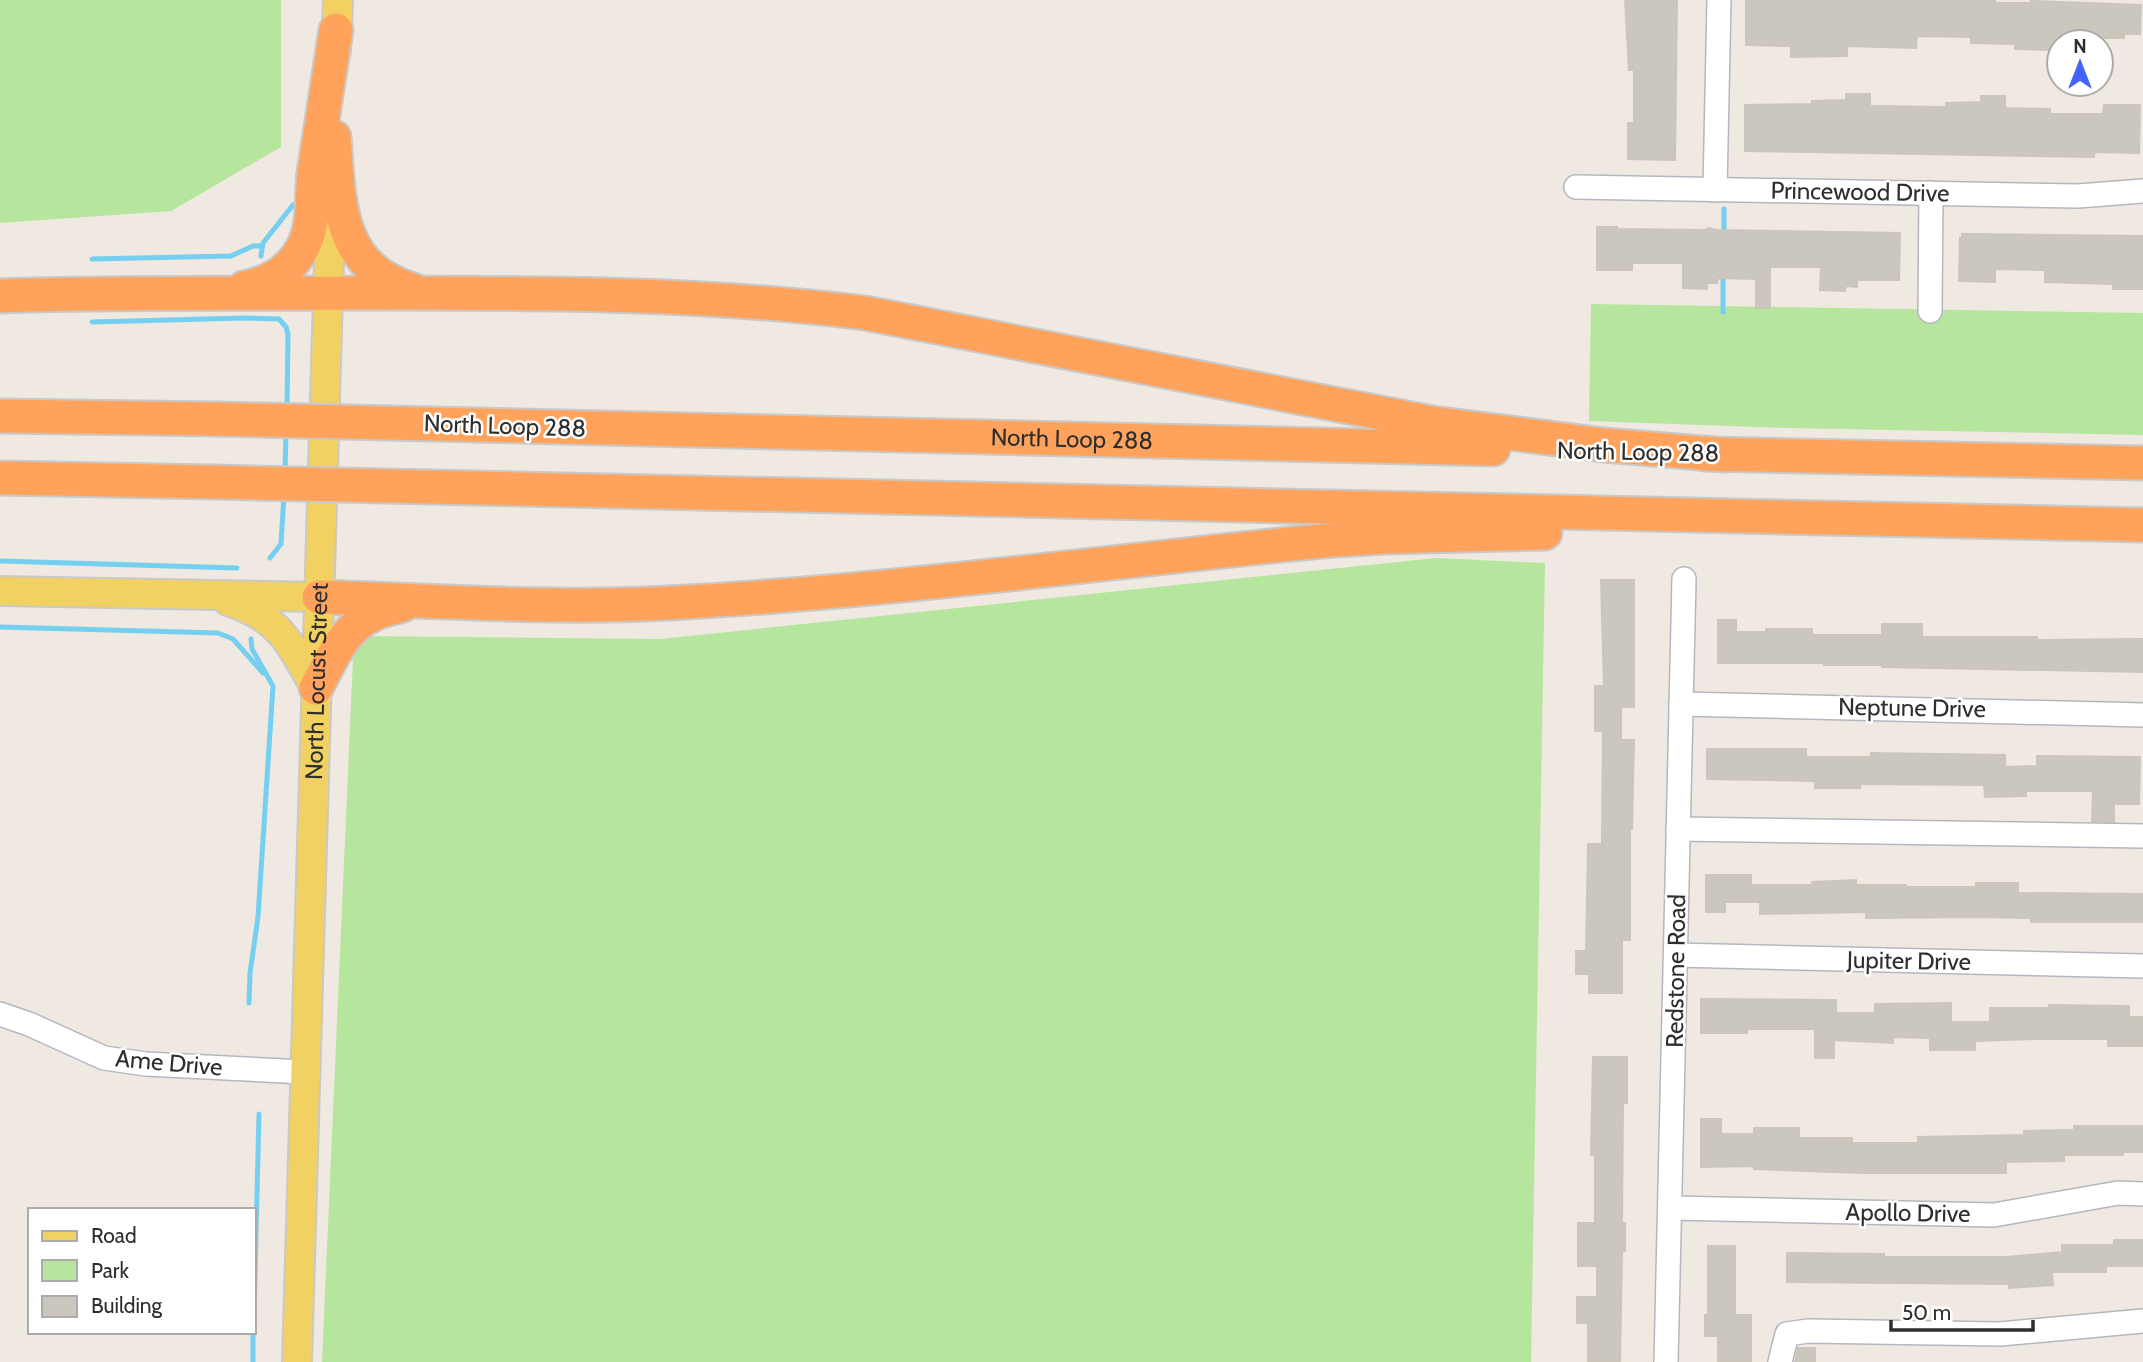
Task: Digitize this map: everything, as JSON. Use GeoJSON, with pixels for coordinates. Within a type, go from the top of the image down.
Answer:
{"type":"FeatureCollection","features":[{"type":"Feature","properties":{"kind":"highway"},"geometry":{"type":"LineString","coordinates":[[188,294],[229,291],[261,284],[294,262],[304,247],[310,225],[314,176],[337,15]]}},
{"type":"Feature","properties":{"kind":"highway"},"geometry":{"type":"LineString","coordinates":[[333,134],[338,197],[344,225],[354,244],[376,271],[394,284],[426,293]]}},
{"type":"Feature","properties":{"kind":"highway"},"geometry":{"type":"LineString","coordinates":[[0,296],[426,293],[638,297],[826,308],[865,313],[1432,423],[1604,445],[1726,455]]}},
{"type":"Feature","properties":{"kind":"highway","name":"North Loop 288"},"geometry":{"type":"LineString","coordinates":[[0,416],[2143,463]]}},
{"type":"Feature","properties":{"kind":"highway"},"geometry":{"type":"LineString","coordinates":[[0,478],[2143,525]]}},
{"type":"Feature","properties":{"kind":"highway"},"geometry":{"type":"LineString","coordinates":[[319,597],[577,605],[667,603],[860,589],[1244,548],[1385,537],[1592,532],[1802,533],[1946,521]]}},
{"type":"Feature","properties":{"kind":"highway"},"geometry":{"type":"LineString","coordinates":[[316,688],[338,648],[358,623],[372,614],[419,600]]}},
{"type":"Feature","properties":{"kind":"main road","name":"North Locust Street"},"geometry":{"type":"LineString","coordinates":[[297,1362],[337,15]]}},
{"type":"Feature","properties":{"kind":"main road"},"geometry":{"type":"LineString","coordinates":[[0,591],[319,597]]}},
{"type":"Feature","properties":{"kind":"main road"},"geometry":{"type":"LineString","coordinates":[[205,594],[245,607],[271,622],[292,647],[316,688]]}},
{"type":"Feature","properties":{"kind":"street"},"geometry":{"type":"LineString","coordinates":[[1715,190],[1719,0]]}},
{"type":"Feature","properties":{"kind":"street","name":"Princewood Drive"},"geometry":{"type":"LineString","coordinates":[[1576,187],[2078,196],[2143,191]]}},
{"type":"Feature","properties":{"kind":"street"},"geometry":{"type":"LineString","coordinates":[[1930,311],[1931,193]]}},
{"type":"Feature","properties":{"kind":"street","name":"Redstone Road"},"geometry":{"type":"LineString","coordinates":[[1666,1362],[1684,579]]}},
{"type":"Feature","properties":{"kind":"street","name":"Neptune Drive"},"geometry":{"type":"LineString","coordinates":[[1681,704],[2143,715]]}},
{"type":"Feature","properties":{"kind":"street"},"geometry":{"type":"LineString","coordinates":[[1678,829],[2143,836]]}},
{"type":"Feature","properties":{"kind":"street","name":"Jupiter Drive"},"geometry":{"type":"LineString","coordinates":[[1676,955],[2143,966]]}},
{"type":"Feature","properties":{"kind":"street","name":"Ame Drive"},"geometry":{"type":"LineString","coordinates":[[0,1014],[104,1058],[146,1064],[305,1072]]}},
{"type":"Feature","properties":{"kind":"street","name":"Apollo Drive"},"geometry":{"type":"LineString","coordinates":[[1671,1209],[1994,1215],[2118,1193],[2143,1194]]}},
{"type":"Feature","properties":{"kind":"street"},"geometry":{"type":"LineString","coordinates":[[1780,1362],[1787,1334],[1808,1331],[2000,1334],[2143,1321]]}},
{"type":"Feature","properties":{"kind":"green space"},"geometry":{"type":"Polygon","coordinates":[[[0,0],[281,0],[281,147],[171,211],[0,223],[0,0]]]}},
{"type":"Feature","properties":{"kind":"green space"},"geometry":{"type":"Polygon","coordinates":[[[1591,304],[2143,313],[2143,435],[1589,421],[1591,304]]]}},
{"type":"Feature","properties":{"kind":"green space"},"geometry":{"type":"Polygon","coordinates":[[[1436,558],[1545,563],[1531,1362],[322,1362],[354,636],[660,639],[1436,558]]]}},
{"type":"Feature","properties":{"kind":"building"},"geometry":{"type":"Polygon","coordinates":[[[1625,0],[1677,0],[1675,160],[1628,159],[1628,123],[1634,123],[1634,70],[1629,70],[1625,0]]]}},
{"type":"Feature","properties":{"kind":"building"},"geometry":{"type":"Polygon","coordinates":[[[1746,0],[1995,0],[1995,3],[2031,1],[2141,5],[2140,34],[2124,34],[2124,38],[2115,38],[2115,28],[2045,28],[2045,50],[2015,49],[2015,44],[1971,43],[1971,37],[1917,36],[1916,48],[1847,46],[1847,56],[1791,57],[1791,46],[1746,45],[1746,0]]]}},
{"type":"Feature","properties":{"kind":"building"},"geometry":{"type":"Polygon","coordinates":[[[1846,94],[1870,94],[1870,106],[1946,107],[1946,103],[1981,102],[1981,96],[2005,96],[2005,108],[2050,109],[2050,114],[2103,114],[2104,105],[2140,105],[2139,153],[2094,152],[2094,157],[1745,151],[1745,105],[1812,104],[1812,101],[1846,100],[1846,94]]]}},
{"type":"Feature","properties":{"kind":"building"},"geometry":{"type":"Polygon","coordinates":[[[1597,227],[1900,233],[1899,280],[1857,280],[1857,287],[1846,286],[1845,291],[1820,290],[1821,267],[1770,267],[1770,308],[1756,308],[1756,279],[1718,278],[1717,283],[1707,283],[1707,289],[1683,288],[1683,263],[1632,263],[1632,270],[1597,270],[1597,227]]]}},
{"type":"Feature","properties":{"kind":"building"},"geometry":{"type":"Polygon","coordinates":[[[1962,234],[2143,236],[2143,289],[2113,289],[2113,284],[2045,282],[2045,270],[1995,269],[1995,282],[1959,281],[1962,234]]]}},
{"type":"Feature","properties":{"kind":"building"},"geometry":{"type":"Polygon","coordinates":[[[1601,580],[1634,580],[1634,707],[1621,707],[1621,740],[1634,740],[1630,829],[1630,940],[1622,940],[1622,993],[1589,993],[1589,974],[1576,974],[1576,951],[1586,951],[1588,844],[1602,844],[1603,731],[1595,731],[1595,686],[1604,686],[1601,580]]]}},
{"type":"Feature","properties":{"kind":"building"},"geometry":{"type":"Polygon","coordinates":[[[1718,620],[1736,620],[1736,632],[1812,629],[1812,635],[1882,635],[1882,624],[1922,624],[1922,637],[2143,639],[2143,672],[1882,667],[1824,663],[1718,663],[1718,620]]]}},
{"type":"Feature","properties":{"kind":"building"},"geometry":{"type":"Polygon","coordinates":[[[1707,749],[1806,749],[1806,757],[1871,757],[1871,753],[2005,755],[2005,767],[2037,766],[2037,756],[2140,757],[2139,804],[2114,804],[2114,822],[2092,821],[2093,791],[2026,791],[2026,796],[1985,797],[1984,785],[1860,784],[1860,788],[1815,788],[1815,781],[1707,779],[1707,749]]]}},
{"type":"Feature","properties":{"kind":"building"},"geometry":{"type":"Polygon","coordinates":[[[1706,875],[1751,875],[1751,885],[1813,885],[1812,882],[1856,880],[1856,885],[1906,887],[1976,887],[1976,883],[2018,883],[2018,893],[2143,894],[2143,922],[2031,922],[2031,918],[1976,917],[1866,918],[1866,912],[1760,914],[1760,902],[1725,902],[1725,912],[1706,912],[1706,875]]]}},
{"type":"Feature","properties":{"kind":"building"},"geometry":{"type":"Polygon","coordinates":[[[1701,999],[1836,1000],[1836,1013],[1875,1013],[1875,1004],[1951,1003],[1951,1022],[1990,1022],[1990,1008],[2049,1008],[2049,1005],[2129,1006],[2129,1017],[2143,1017],[2143,1046],[2108,1046],[2108,1039],[2035,1039],[1975,1041],[1975,1050],[1930,1050],[1930,1038],[1893,1037],[1893,1043],[1834,1040],[1834,1058],[1815,1058],[1815,1029],[1747,1029],[1747,1033],[1701,1033],[1701,999]]]}},
{"type":"Feature","properties":{"kind":"building"},"geometry":{"type":"Polygon","coordinates":[[[1593,1057],[1627,1057],[1627,1103],[1623,1103],[1622,1223],[1625,1223],[1625,1251],[1622,1251],[1620,1362],[1588,1362],[1588,1323],[1577,1323],[1577,1297],[1597,1297],[1597,1266],[1578,1266],[1578,1223],[1595,1223],[1595,1155],[1591,1155],[1593,1057]]]}},
{"type":"Feature","properties":{"kind":"building"},"geometry":{"type":"Polygon","coordinates":[[[1701,1119],[1721,1119],[1721,1134],[1754,1134],[1754,1128],[1799,1128],[1799,1138],[1852,1138],[1852,1143],[1918,1143],[1918,1137],[2024,1135],[2024,1131],[2074,1130],[2074,1126],[2143,1126],[2143,1152],[2123,1152],[2123,1155],[2064,1155],[2064,1161],[2006,1162],[2006,1173],[1861,1173],[1754,1169],[1754,1166],[1701,1167],[1701,1119]]]}},
{"type":"Feature","properties":{"kind":"building"},"geometry":{"type":"Polygon","coordinates":[[[2114,1240],[2143,1240],[2143,1266],[2106,1266],[2106,1272],[2052,1272],[2053,1285],[2009,1288],[2009,1284],[1787,1282],[1787,1253],[1884,1254],[1884,1257],[2007,1257],[2062,1252],[2062,1245],[2114,1245],[2114,1240]]]}},
{"type":"Feature","properties":{"kind":"building"},"geometry":{"type":"Polygon","coordinates":[[[1708,1246],[1735,1246],[1735,1315],[1751,1315],[1751,1362],[1718,1362],[1718,1336],[1705,1336],[1705,1315],[1708,1315],[1708,1246]]]}},
{"type":"Feature","properties":{"kind":"building"},"geometry":{"type":"Polygon","coordinates":[[[1798,1348],[1815,1348],[1815,1362],[1795,1362],[1798,1348]]]}},
{"type":"Feature","properties":{"kind":"waterway"},"geometry":{"type":"LineString","coordinates":[[261,256],[263,243],[293,205]]}},
{"type":"Feature","properties":{"kind":"waterway"},"geometry":{"type":"LineString","coordinates":[[1724,209],[1724,237]]}},
{"type":"Feature","properties":{"kind":"waterway"},"geometry":{"type":"LineString","coordinates":[[92,259],[231,256],[253,246],[262,246]]}},
{"type":"Feature","properties":{"kind":"waterway"},"geometry":{"type":"LineString","coordinates":[[1723,271],[1723,312]]}},
{"type":"Feature","properties":{"kind":"waterway"},"geometry":{"type":"LineString","coordinates":[[92,322],[279,319],[288,334],[287,408]]}},
{"type":"Feature","properties":{"kind":"waterway"},"geometry":{"type":"LineString","coordinates":[[285,471],[286,432]]}},
{"type":"Feature","properties":{"kind":"waterway"},"geometry":{"type":"LineString","coordinates":[[270,558],[281,544],[284,495]]}},
{"type":"Feature","properties":{"kind":"waterway"},"geometry":{"type":"LineString","coordinates":[[0,561],[237,568]]}},
{"type":"Feature","properties":{"kind":"waterway"},"geometry":{"type":"LineString","coordinates":[[0,627],[218,633],[233,639],[263,673]]}},
{"type":"Feature","properties":{"kind":"waterway"},"geometry":{"type":"LineString","coordinates":[[249,1003],[250,973],[258,917],[273,686],[252,649],[251,639]]}},
{"type":"Feature","properties":{"kind":"waterway"},"geometry":{"type":"LineString","coordinates":[[256,1235],[259,1114]]}},
{"type":"Feature","properties":{"kind":"waterway"},"geometry":{"type":"LineString","coordinates":[[253,1334],[253,1362]]}}]}
